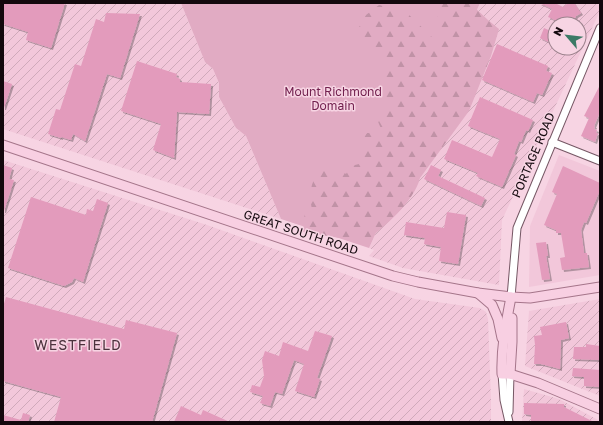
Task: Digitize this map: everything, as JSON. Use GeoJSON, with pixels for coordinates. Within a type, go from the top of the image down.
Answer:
{"type":"FeatureCollection","features":[{"type":"Feature","properties":{"kind":"main road","name":"GREAT SOUTH ROAD"},"geometry":{"type":"LineString","coordinates":[[3,145],[393,276],[418,282],[478,293],[530,298],[600,287]]}},
{"type":"Feature","properties":{"kind":"main road"},"geometry":{"type":"LineString","coordinates":[[478,293],[492,305],[517,367],[520,372],[531,381]]}},
{"type":"Feature","properties":{"kind":"main road","name":"PORTAGE ROAD"},"geometry":{"type":"LineString","coordinates":[[506,374],[511,297]]}},
{"type":"Feature","properties":{"kind":"main road"},"geometry":{"type":"LineString","coordinates":[[506,374],[560,391],[600,409]]}},
{"type":"Feature","properties":{"kind":"street","name":"PORTAGE ROAD"},"geometry":{"type":"LineString","coordinates":[[511,297],[517,228],[600,28]]}},
{"type":"Feature","properties":{"kind":"street"},"geometry":{"type":"LineString","coordinates":[[552,142],[600,161]]}},
{"type":"Feature","properties":{"kind":"street","name":"PORTAGE ROAD"},"geometry":{"type":"LineString","coordinates":[[506,374],[509,422],[504,400],[506,374]]}},
{"type":"Feature","properties":{"kind":"shaded area"},"geometry":{"type":"Polygon","coordinates":[[[3,3],[181,3],[205,62],[213,69],[219,83],[219,97],[236,128],[246,136],[281,219],[3,129],[3,3]]]}},
{"type":"Feature","properties":{"kind":"shaded area"},"geometry":{"type":"Polygon","coordinates":[[[480,3],[595,3],[600,5],[600,11],[587,39],[587,16],[547,16],[547,56],[579,56],[502,220],[499,285],[403,268],[369,256],[374,250],[369,248],[480,3]]]}},
{"type":"Feature","properties":{"kind":"shaded area"},"geometry":{"type":"Polygon","coordinates":[[[559,155],[600,171],[600,275],[529,287],[530,226],[559,155]]]}},
{"type":"Feature","properties":{"kind":"shaded area"},"geometry":{"type":"Polygon","coordinates":[[[3,160],[207,225],[415,299],[480,308],[486,312],[488,319],[491,422],[3,422],[3,160]]]}},
{"type":"Feature","properties":{"kind":"shaded area"},"geometry":{"type":"Polygon","coordinates":[[[600,299],[600,396],[525,366],[529,311],[600,299]]]}},
{"type":"Feature","properties":{"kind":"shaded area"},"geometry":{"type":"Polygon","coordinates":[[[524,389],[559,399],[600,422],[522,422],[524,389]]]}},
{"type":"Feature","properties":{"kind":"green space","name":"Mount Richmond Domain"},"geometry":{"type":"Polygon","coordinates":[[[181,3],[480,3],[369,248],[281,219],[246,136],[236,128],[219,97],[219,83],[213,69],[205,62],[181,3]]]}},
{"type":"Feature","properties":{"kind":"green space"},"geometry":{"type":"Polygon","coordinates":[[[435,3],[473,3],[472,5],[499,29],[491,56],[469,111],[420,178],[412,196],[405,205],[381,229],[365,242],[303,232],[305,211],[312,210],[311,189],[319,170],[337,167],[346,174],[351,166],[359,164],[365,148],[362,140],[367,133],[383,133],[375,115],[386,104],[385,68],[358,29],[366,15],[379,5],[404,10],[436,41],[442,42],[435,3]]]}},
{"type":"Feature","properties":{"kind":"building"},"geometry":{"type":"Polygon","coordinates":[[[3,3],[65,3],[51,48],[26,40],[28,32],[3,24],[3,3]]]}},
{"type":"Feature","properties":{"kind":"building"},"geometry":{"type":"Polygon","coordinates":[[[539,3],[555,3],[563,7],[568,3],[574,3],[581,13],[576,16],[548,16],[552,9],[539,3]]]}},
{"type":"Feature","properties":{"kind":"building"},"geometry":{"type":"Polygon","coordinates":[[[106,13],[140,14],[120,78],[107,74],[85,141],[73,134],[71,140],[48,134],[56,109],[60,110],[75,64],[81,66],[96,19],[104,22],[106,13]]]}},
{"type":"Feature","properties":{"kind":"building"},"geometry":{"type":"Polygon","coordinates":[[[544,28],[547,29],[547,41],[540,38],[544,28]]]}},
{"type":"Feature","properties":{"kind":"building"},"geometry":{"type":"Polygon","coordinates":[[[497,44],[548,66],[546,71],[552,73],[542,95],[537,93],[533,102],[482,80],[497,44]]]}},
{"type":"Feature","properties":{"kind":"building"},"geometry":{"type":"Polygon","coordinates":[[[137,61],[177,74],[176,77],[180,79],[180,82],[211,84],[209,114],[177,112],[174,158],[153,150],[161,124],[121,111],[137,61]]]}},
{"type":"Feature","properties":{"kind":"building"},"geometry":{"type":"Polygon","coordinates":[[[3,81],[12,84],[4,108],[3,108],[3,81]]]}},
{"type":"Feature","properties":{"kind":"building"},"geometry":{"type":"Polygon","coordinates":[[[600,85],[600,112],[594,126],[594,129],[597,130],[596,133],[598,133],[595,142],[581,136],[589,118],[584,116],[600,85]]]}},
{"type":"Feature","properties":{"kind":"building"},"geometry":{"type":"Polygon","coordinates":[[[480,97],[533,120],[528,131],[526,130],[521,142],[519,141],[514,154],[516,155],[502,187],[476,176],[478,173],[444,159],[452,140],[492,157],[500,139],[468,126],[480,97]]]}},
{"type":"Feature","properties":{"kind":"building"},"geometry":{"type":"Polygon","coordinates":[[[3,165],[12,168],[9,179],[14,180],[4,211],[3,211],[3,165]]]}},
{"type":"Feature","properties":{"kind":"building"},"geometry":{"type":"Polygon","coordinates":[[[431,165],[441,170],[438,176],[485,198],[481,206],[424,179],[431,165]]]}},
{"type":"Feature","properties":{"kind":"building"},"geometry":{"type":"Polygon","coordinates":[[[563,166],[600,183],[600,190],[586,223],[584,222],[581,230],[584,253],[587,253],[589,267],[562,270],[560,258],[565,257],[561,233],[556,233],[556,230],[544,225],[557,194],[552,192],[563,166]]]}},
{"type":"Feature","properties":{"kind":"building"},"geometry":{"type":"Polygon","coordinates":[[[31,197],[86,215],[87,209],[93,211],[97,199],[108,203],[83,282],[74,278],[72,282],[64,286],[8,268],[31,197]]]}},
{"type":"Feature","properties":{"kind":"building"},"geometry":{"type":"Polygon","coordinates":[[[447,212],[466,215],[458,264],[439,261],[441,247],[424,244],[425,238],[404,235],[406,222],[444,228],[447,212]]]}},
{"type":"Feature","properties":{"kind":"building"},"geometry":{"type":"Polygon","coordinates":[[[546,242],[548,256],[546,256],[550,279],[542,280],[536,243],[546,242]]]}},
{"type":"Feature","properties":{"kind":"building"},"geometry":{"type":"Polygon","coordinates":[[[6,297],[124,329],[126,320],[177,333],[152,422],[54,422],[61,397],[3,381],[3,307],[6,297]]]}},
{"type":"Feature","properties":{"kind":"building"},"geometry":{"type":"Polygon","coordinates":[[[566,322],[569,338],[561,340],[560,369],[541,364],[534,364],[534,336],[542,335],[540,327],[566,322]]]}},
{"type":"Feature","properties":{"kind":"building"},"geometry":{"type":"Polygon","coordinates":[[[315,331],[332,336],[317,378],[320,379],[314,397],[295,391],[304,364],[294,360],[282,394],[275,392],[270,406],[260,403],[263,396],[250,392],[252,385],[260,387],[264,376],[262,360],[265,351],[279,356],[283,342],[308,351],[315,331]]]}},
{"type":"Feature","properties":{"kind":"building"},"geometry":{"type":"Polygon","coordinates":[[[586,344],[600,346],[600,360],[573,359],[574,347],[586,347],[586,344]]]}},
{"type":"Feature","properties":{"kind":"building"},"geometry":{"type":"Polygon","coordinates":[[[573,368],[600,370],[600,387],[584,386],[584,377],[572,376],[573,368]]]}},
{"type":"Feature","properties":{"kind":"building"},"geometry":{"type":"Polygon","coordinates":[[[524,403],[564,404],[564,407],[594,422],[531,422],[531,415],[524,414],[524,403]]]}},
{"type":"Feature","properties":{"kind":"building"},"geometry":{"type":"Polygon","coordinates":[[[181,406],[201,415],[203,410],[230,422],[174,422],[181,406]]]}},
{"type":"Feature","properties":{"kind":"building"},"geometry":{"type":"Polygon","coordinates":[[[23,413],[30,415],[28,422],[3,422],[3,415],[21,420],[23,413]]]}},
{"type":"Feature","properties":{"kind":"district","name":"WESTFIELD"},"geometry":{"type":"Point","coordinates":[78,344]}}]}
